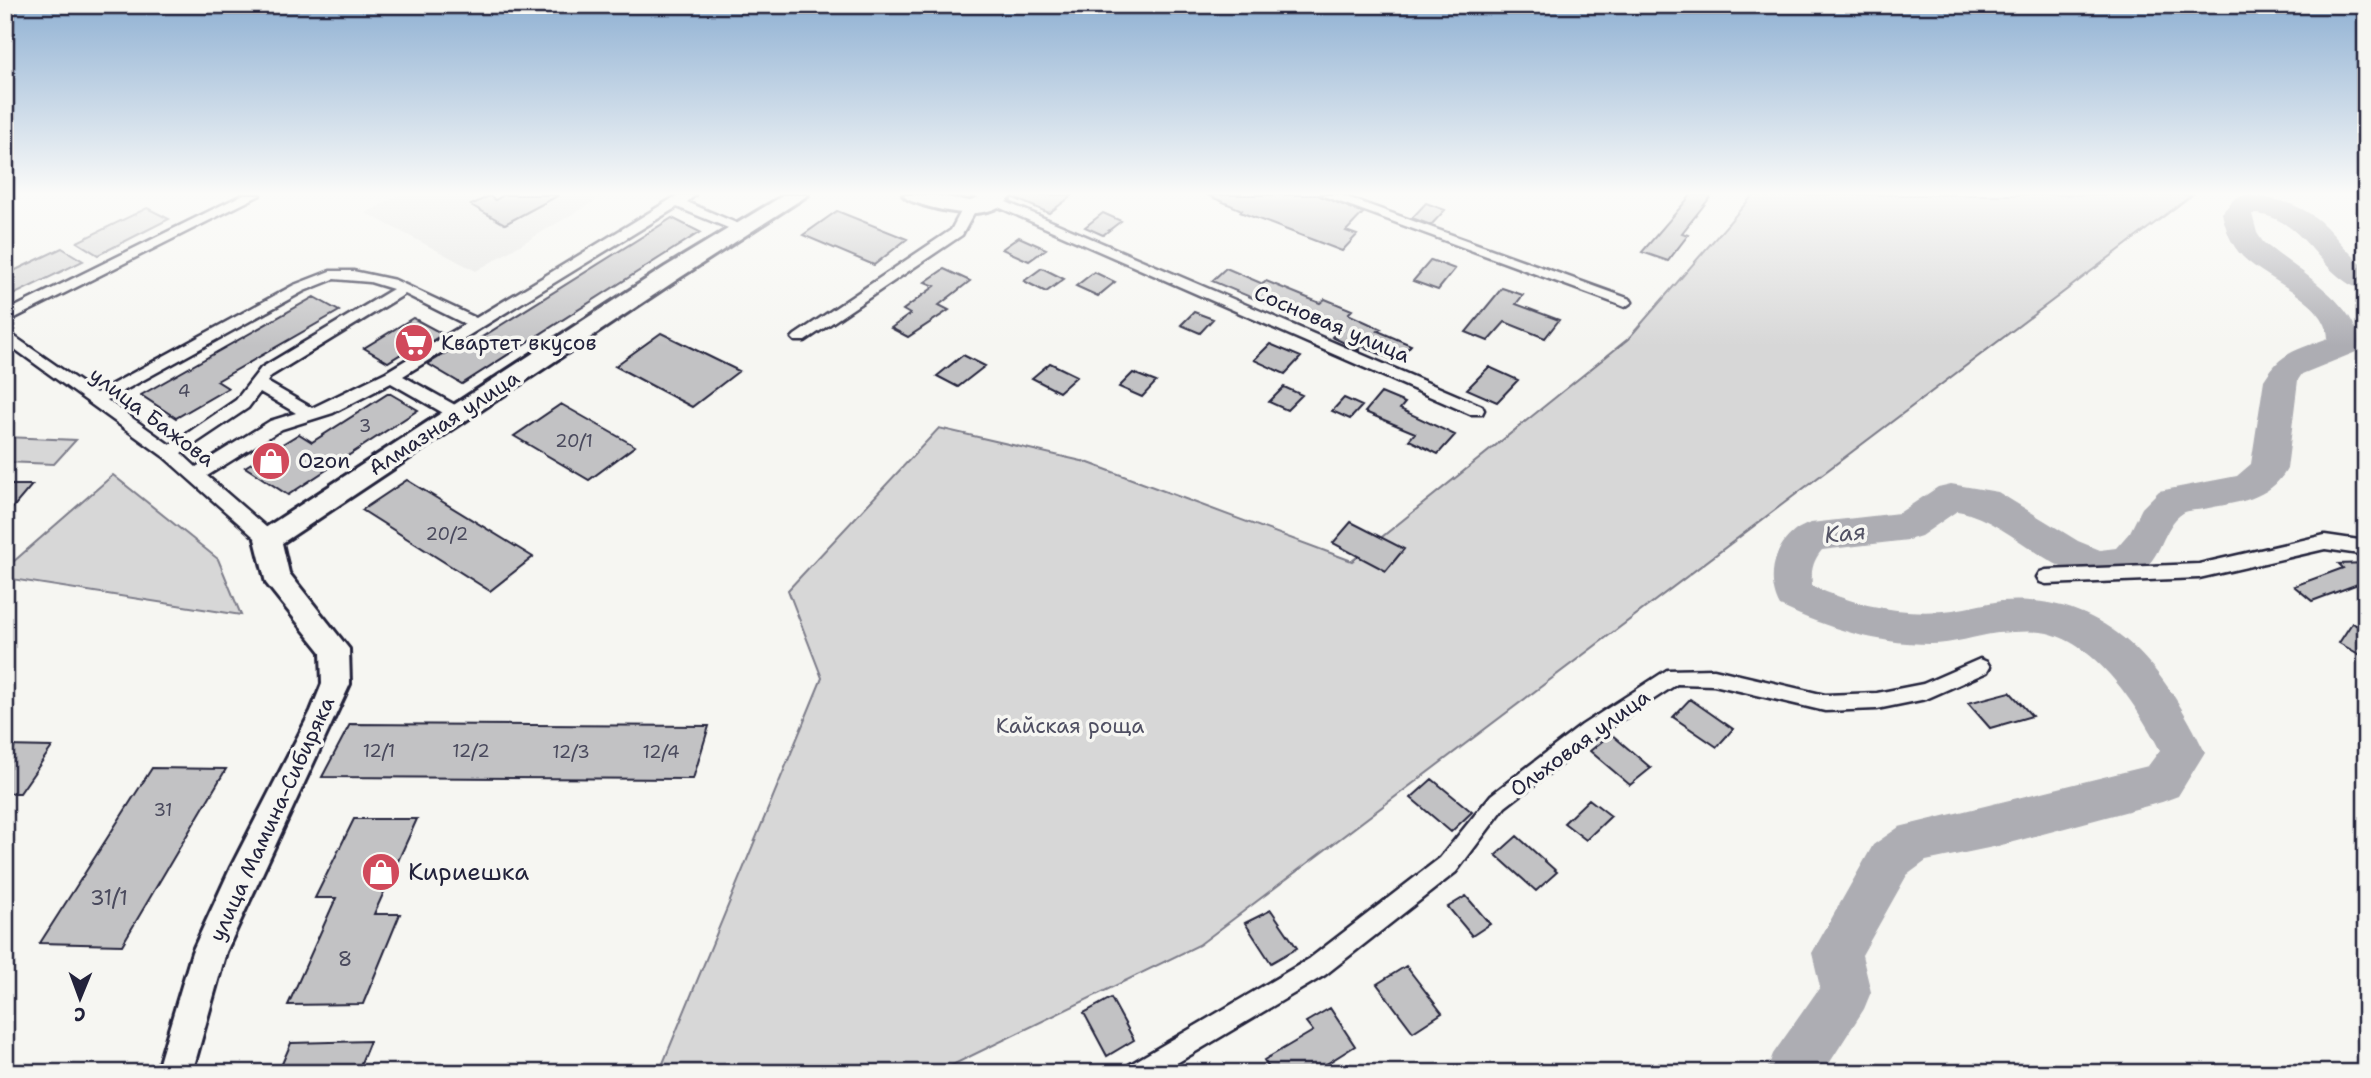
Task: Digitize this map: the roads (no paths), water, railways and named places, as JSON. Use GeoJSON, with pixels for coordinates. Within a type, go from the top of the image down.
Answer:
{"type":"FeatureCollection","features":[{"type":"Feature","properties":{"kind":"street"},"geometry":{"type":"LineString","coordinates":[[5,318],[152,245]]}},
{"type":"Feature","properties":{"kind":"street"},"geometry":{"type":"LineString","coordinates":[[195,475],[276,425],[312,415],[391,376],[606,245]]}},
{"type":"Feature","properties":{"kind":"street","name":"Алмазная улица"},"geometry":{"type":"LineString","coordinates":[[268,540],[718,245]]}},
{"type":"Feature","properties":{"kind":"street"},"geometry":{"type":"LineString","coordinates":[[800,338],[937,245]]}},
{"type":"Feature","properties":{"kind":"street","name":"Сосновая улица"},"geometry":{"type":"LineString","coordinates":[[1092,245],[1476,410]]}},
{"type":"Feature","properties":{"kind":"street"},"geometry":{"type":"LineString","coordinates":[[1468,245],[1625,302]]}},
{"type":"Feature","properties":{"kind":"street"},"geometry":{"type":"LineString","coordinates":[[95,400],[299,288],[333,275],[362,277],[404,289],[477,324]]}},
{"type":"Feature","properties":{"kind":"street"},"geometry":{"type":"LineString","coordinates":[[170,453],[242,404],[266,372],[404,289]]}},
{"type":"Feature","properties":{"kind":"street","name":"улица Бажова"},"geometry":{"type":"LineString","coordinates":[[5,335],[170,453],[268,540]]}},
{"type":"Feature","properties":{"kind":"street"},"geometry":{"type":"LineString","coordinates":[[391,376],[458,414]]}},
{"type":"Feature","properties":{"kind":"street"},"geometry":{"type":"LineString","coordinates":[[258,384],[312,415]]}},
{"type":"Feature","properties":{"kind":"street","name":"улица Мамина-Сибиряка"},"geometry":{"type":"LineString","coordinates":[[174,1073],[209,952],[336,684],[335,649],[276,576],[268,540]]}},
{"type":"Feature","properties":{"kind":"street"},"geometry":{"type":"LineString","coordinates":[[2046,577],[2199,571],[2255,561],[2325,542],[2366,548]]}},
{"type":"Feature","properties":{"kind":"street","name":"Ольховая улица"},"geometry":{"type":"LineString","coordinates":[[1137,1073],[1317,967],[1448,865],[1498,801],[1589,731],[1674,676],[1714,677],[1825,703],[1877,701],[1926,691],[1980,667]]}},
{"type":"Feature","properties":{"kind":"waterway","name":"Кая"},"geometry":{"type":"LineString","coordinates":[[1792,1073],[1846,992],[1837,953],[1890,860],[1915,842],[1998,825],[2162,782],[2183,752],[2160,710],[2132,671],[2116,654],[2077,628],[2054,619],[2036,617],[1999,617],[1955,626],[1908,627],[1831,611],[1794,595],[1792,570],[1799,551],[1811,537],[1908,526],[1951,497],[1985,502],[2064,551],[2097,565],[2127,561],[2146,539],[2155,518],[2172,501],[2248,487],[2269,469],[2281,380],[2290,366],[2344,344],[2343,325],[2331,307],[2266,261],[2250,245]]}},
{"type":"Feature","properties":{"kind":"waterway","name":"Кая"},"geometry":{"type":"LineString","coordinates":[[2326,245],[2350,270],[2366,281]]}},
{"type":"Feature","properties":{"kind":"place","name":"Квартет вкусов"},"geometry":{"type":"Point","coordinates":[414,343]}},
{"type":"Feature","properties":{"kind":"place","name":"Ozon"},"geometry":{"type":"Point","coordinates":[271,461]}},
{"type":"Feature","properties":{"kind":"place","name":"Кириешка"},"geometry":{"type":"Point","coordinates":[381,872]}},
{"type":"Feature","properties":{"kind":"park label","name":"Кайская роща"},"geometry":{"type":"Point","coordinates":[1070,726]}}]}
